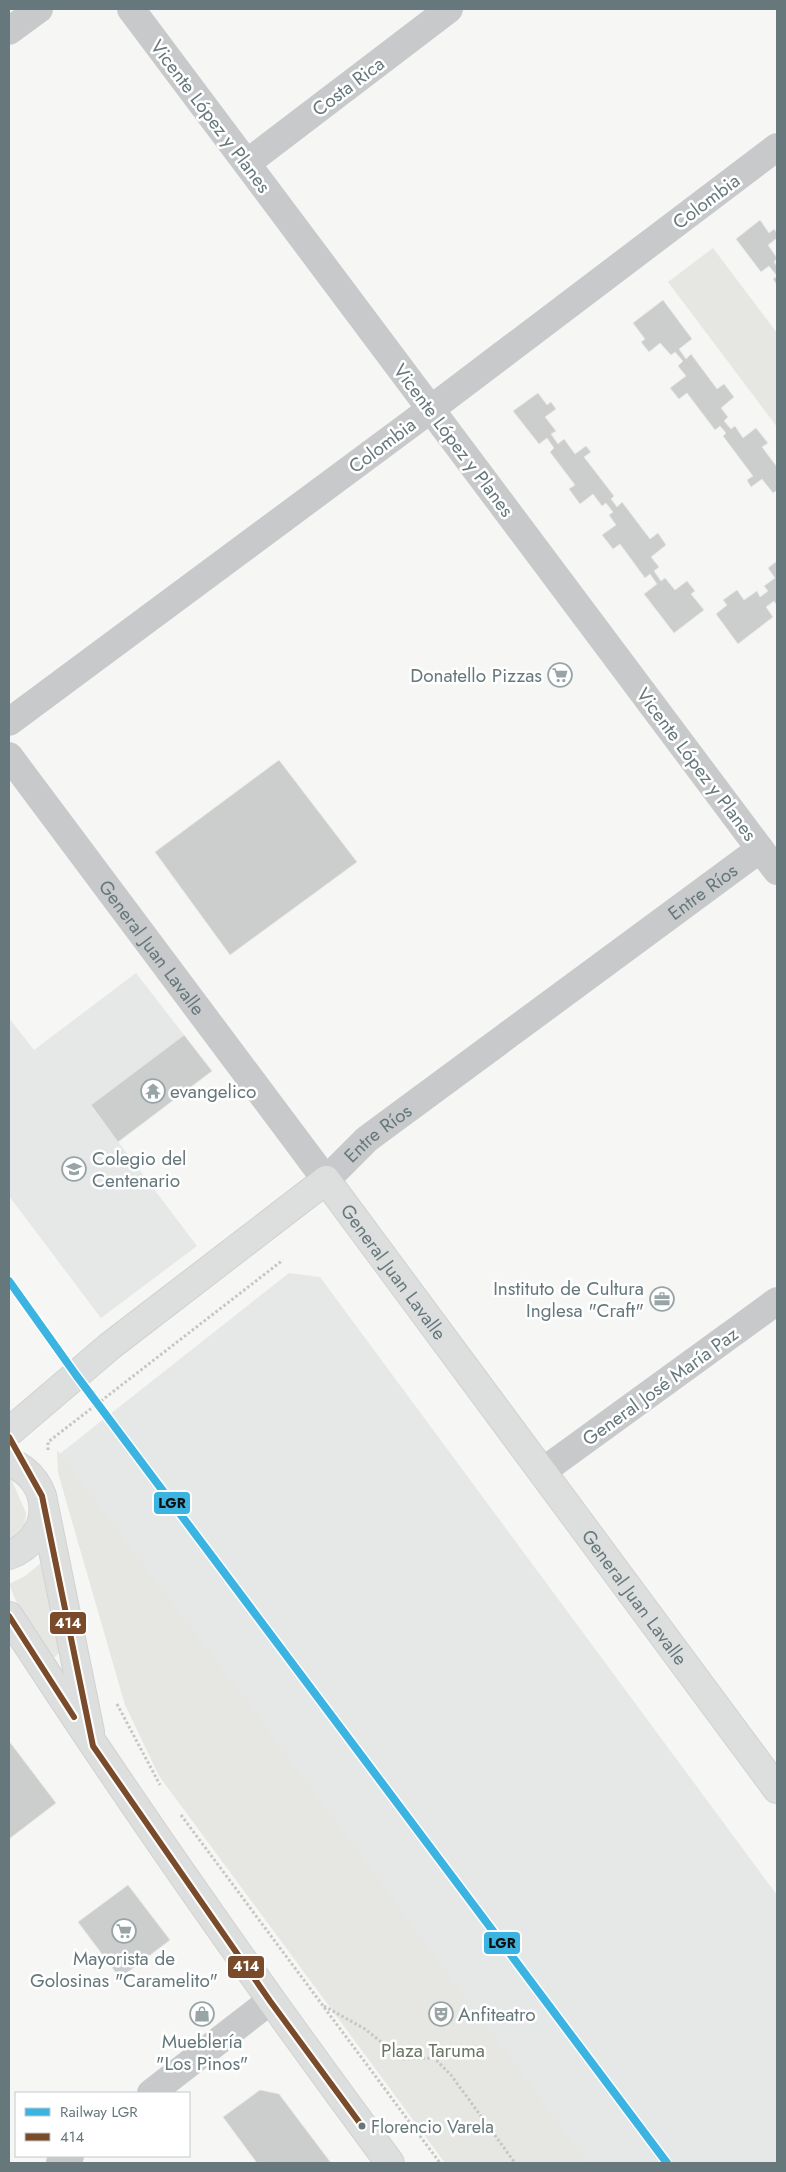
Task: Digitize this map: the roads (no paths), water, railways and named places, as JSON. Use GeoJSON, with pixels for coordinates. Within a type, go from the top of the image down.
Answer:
{"type":"FeatureCollection","features":[{"type":"Feature","properties":{"kind":"main road","name":"Entre Ríos"},"geometry":{"type":"LineString","coordinates":[[9,1432],[110,1346],[326,1180]]}},
{"type":"Feature","properties":{"kind":"main road","name":"General Juan Lavalle"},"geometry":{"type":"LineString","coordinates":[[326,1180],[777,1789]]}},
{"type":"Feature","properties":{"kind":"main road"},"geometry":{"type":"LineString","coordinates":[[9,1437],[38,1488],[44,1512],[40,1527],[32,1541],[19,1551],[9,1555]]}},
{"type":"Feature","properties":{"kind":"main road"},"geometry":{"type":"LineString","coordinates":[[9,1462],[24,1470],[38,1488],[93,1746]]}},
{"type":"Feature","properties":{"kind":"main road"},"geometry":{"type":"LineString","coordinates":[[9,1616],[93,1746],[270,2001],[390,2163]]}},
{"type":"Feature","properties":{"kind":"street"},"geometry":{"type":"LineString","coordinates":[[9,32],[39,9]]}},
{"type":"Feature","properties":{"kind":"street","name":"Vicente López y Planes"},"geometry":{"type":"LineString","coordinates":[[131,9],[777,871]]}},
{"type":"Feature","properties":{"kind":"street","name":"Costa Rica"},"geometry":{"type":"LineString","coordinates":[[247,163],[449,9]]}},
{"type":"Feature","properties":{"kind":"street","name":"Colombia"},"geometry":{"type":"LineString","coordinates":[[9,722],[431,409],[777,147]]}},
{"type":"Feature","properties":{"kind":"street","name":"General Juan Lavalle"},"geometry":{"type":"LineString","coordinates":[[9,756],[326,1180]]}},
{"type":"Feature","properties":{"kind":"street","name":"Entre Ríos"},"geometry":{"type":"LineString","coordinates":[[326,1180],[367,1139],[760,849]]}},
{"type":"Feature","properties":{"kind":"street","name":"General José María Paz"},"geometry":{"type":"LineString","coordinates":[[543,1471],[777,1301]]}},
{"type":"Feature","properties":{"kind":"street"},"geometry":{"type":"LineString","coordinates":[[152,2092],[270,2001]]}},
{"type":"Feature","properties":{"kind":"rail line","name":"LGR"},"geometry":{"type":"LineString","coordinates":[[9,1281],[76,1375],[667,2163]]}},
{"type":"Feature","properties":{"kind":"place","name":"Donatello Pizzas"},"geometry":{"type":"Point","coordinates":[560,675]}},
{"type":"Feature","properties":{"kind":"place","name":"evangelico"},"geometry":{"type":"Point","coordinates":[153,1091]}},
{"type":"Feature","properties":{"kind":"place","name":"Colegio del Centenario"},"geometry":{"type":"Point","coordinates":[74,1169]}},
{"type":"Feature","properties":{"kind":"place","name":"Instituto de Cultura Inglesa \"Craft\""},"geometry":{"type":"Point","coordinates":[662,1299]}},
{"type":"Feature","properties":{"kind":"place","name":"Mayorista de Golosinas \"Caramelito\""},"geometry":{"type":"Point","coordinates":[124,1931]}},
{"type":"Feature","properties":{"kind":"place","name":"Mueblería \"Los Pinos\""},"geometry":{"type":"Point","coordinates":[202,2014]}},
{"type":"Feature","properties":{"kind":"place","name":"Anfiteatro"},"geometry":{"type":"Point","coordinates":[441,2014]}},
{"type":"Feature","properties":{"kind":"place","name":"Florencio Varela"},"geometry":{"type":"Point","coordinates":[362,2126]}},
{"type":"Feature","properties":{"kind":"park label","name":"Plaza Taruma"},"geometry":{"type":"Point","coordinates":[433,2050]}}]}
